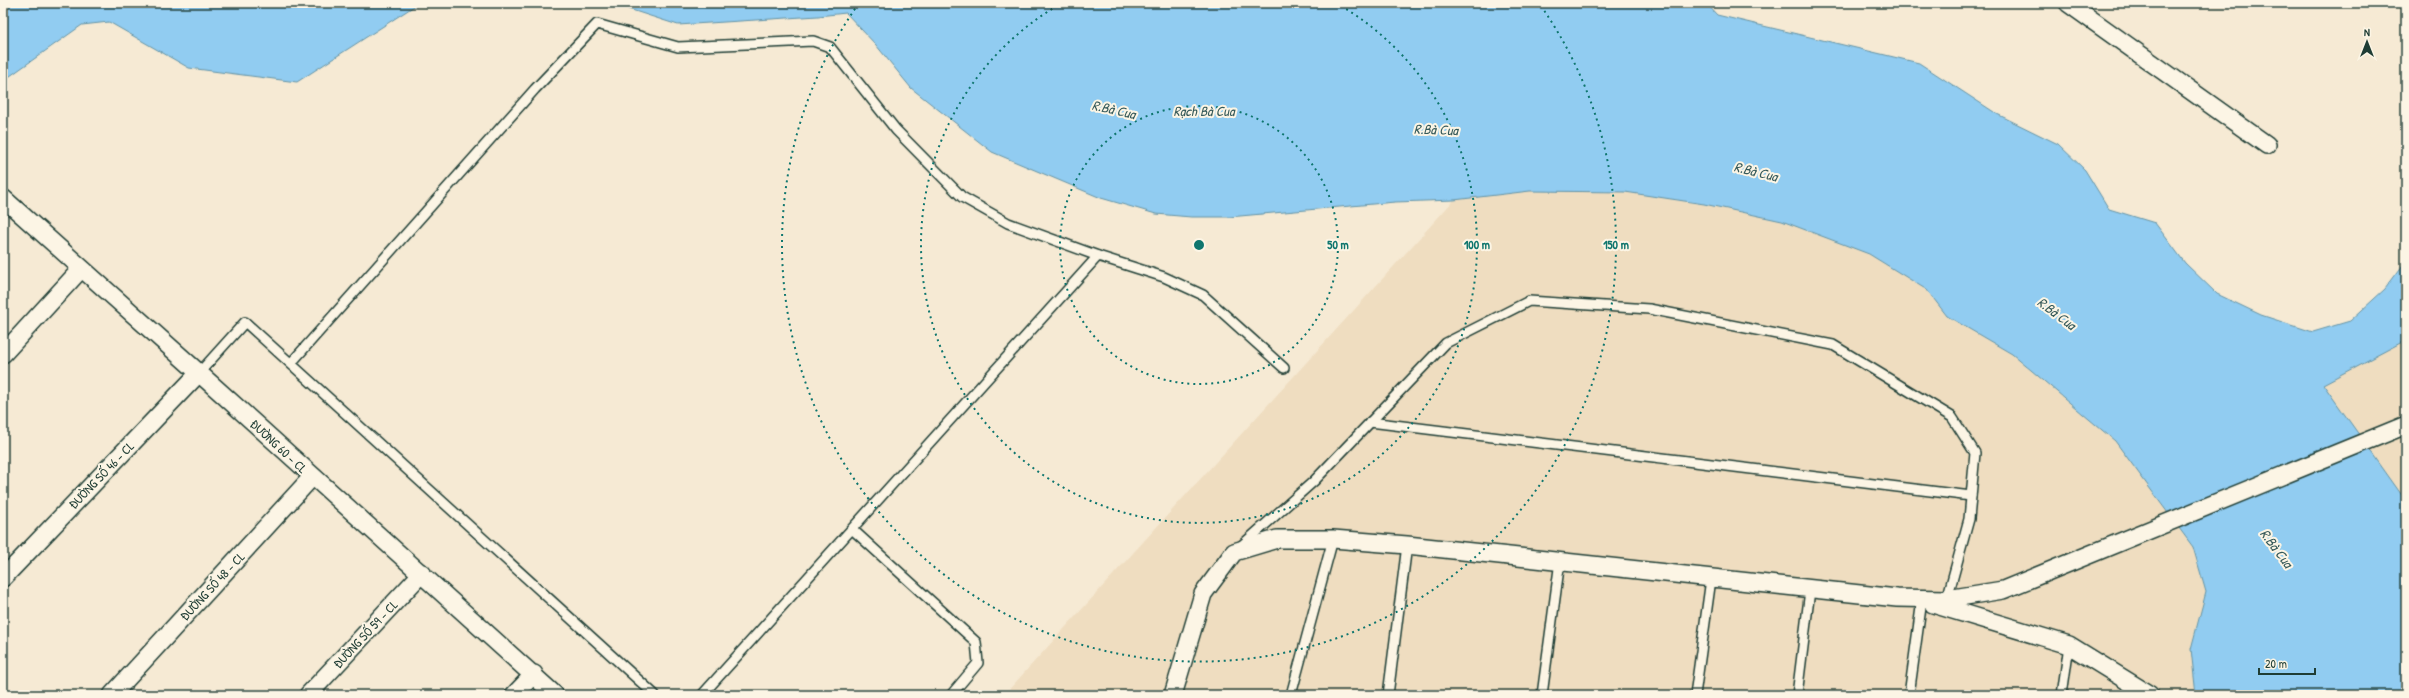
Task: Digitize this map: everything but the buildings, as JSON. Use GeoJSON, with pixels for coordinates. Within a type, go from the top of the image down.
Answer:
{"type":"FeatureCollection","features":[{"type":"Feature","properties":{"kind":"street"},"geometry":{"type":"LineString","coordinates":[[2068,3],[2267,145]]}},
{"type":"Feature","properties":{"kind":"street","name":"ĐƯỜNG 60 - CL"},"geometry":{"type":"LineString","coordinates":[[3,198],[199,373],[312,477],[422,573],[534,674],[555,695]]}},
{"type":"Feature","properties":{"kind":"street"},"geometry":{"type":"LineString","coordinates":[[3,354],[81,269]]}},
{"type":"Feature","properties":{"kind":"street","name":"ĐƯỜNG SỐ 46 - CL"},"geometry":{"type":"LineString","coordinates":[[3,578],[199,373]]}},
{"type":"Feature","properties":{"kind":"street"},"geometry":{"type":"LineString","coordinates":[[1173,695],[1203,594],[1234,552],[1277,540],[1333,539],[1407,545],[1810,590],[1922,600],[1947,599],[2003,590],[2030,577],[2406,425]]}},
{"type":"Feature","properties":{"kind":"street","name":"ĐƯỜNG SỐ 48 - CL"},"geometry":{"type":"LineString","coordinates":[[112,695],[312,477]]}},
{"type":"Feature","properties":{"kind":"street","name":"ĐƯỜNG SỐ 59 - CL"},"geometry":{"type":"LineString","coordinates":[[308,695],[422,573]]}},
{"type":"Feature","properties":{"kind":"street"},"geometry":{"type":"LineString","coordinates":[[1922,600],[2069,646],[2150,695]]}},
{"type":"Feature","properties":{"kind":"street"},"geometry":{"type":"LineString","coordinates":[[514,695],[534,674]]}},
{"type":"Feature","properties":{"kind":"lane"},"geometry":{"type":"LineString","coordinates":[[292,362],[535,89],[598,24],[678,47],[814,41],[830,47],[896,130],[962,198],[1008,223],[1098,256],[1164,277],[1203,295],[1284,368]]}},
{"type":"Feature","properties":{"kind":"lane"},"geometry":{"type":"LineString","coordinates":[[702,695],[1098,256]]}},
{"type":"Feature","properties":{"kind":"lane"},"geometry":{"type":"LineString","coordinates":[[1234,552],[1314,481],[1446,342],[1529,301],[1649,309],[1833,345],[1952,417],[1975,453],[1969,519],[1947,599]]}},
{"type":"Feature","properties":{"kind":"lane"},"geometry":{"type":"LineString","coordinates":[[199,373],[245,322],[292,362],[655,695]]}},
{"type":"Feature","properties":{"kind":"lane"},"geometry":{"type":"LineString","coordinates":[[1370,422],[1971,496]]}},
{"type":"Feature","properties":{"kind":"lane"},"geometry":{"type":"LineString","coordinates":[[852,529],[976,642],[978,663],[951,695]]}},
{"type":"Feature","properties":{"kind":"lane"},"geometry":{"type":"LineString","coordinates":[[1290,695],[1333,539]]}},
{"type":"Feature","properties":{"kind":"lane"},"geometry":{"type":"LineString","coordinates":[[1388,695],[1407,545]]}},
{"type":"Feature","properties":{"kind":"lane"},"geometry":{"type":"LineString","coordinates":[[1542,695],[1560,561]]}},
{"type":"Feature","properties":{"kind":"lane"},"geometry":{"type":"LineString","coordinates":[[1695,695],[1711,579]]}},
{"type":"Feature","properties":{"kind":"lane"},"geometry":{"type":"LineString","coordinates":[[1797,695],[1810,590]]}},
{"type":"Feature","properties":{"kind":"lane"},"geometry":{"type":"LineString","coordinates":[[1909,695],[1922,600]]}},
{"type":"Feature","properties":{"kind":"lane"},"geometry":{"type":"LineString","coordinates":[[2062,695],[2069,646]]}},
{"type":"Feature","properties":{"kind":"shaded area"},"geometry":{"type":"Polygon","coordinates":[[[1530,191],[1625,192],[1704,204],[1782,221],[1869,254],[1927,290],[1947,316],[2012,354],[2115,441],[2193,547],[2206,592],[2191,649],[2196,695],[1004,695],[1454,200],[1530,191]]]}},
{"type":"Feature","properties":{"kind":"shaded area"},"geometry":{"type":"Polygon","coordinates":[[[2406,324],[2406,501],[2323,384],[2406,324]]]}},
{"type":"Feature","properties":{"kind":"water"},"geometry":{"type":"Polygon","coordinates":[[[3,3],[419,3],[297,82],[189,68],[109,22],[82,25],[3,81],[3,3]]]}},
{"type":"Feature","properties":{"kind":"water","name":"Rạch Bà Cua"},"geometry":{"type":"Polygon","coordinates":[[[610,3],[1244,3],[1249,5],[1706,3],[1717,15],[1919,63],[1997,114],[2058,144],[2085,170],[2109,209],[2155,223],[2185,263],[2217,294],[2261,315],[2313,332],[2350,321],[2385,289],[2406,261],[2406,340],[2323,384],[2406,501],[2406,695],[2196,695],[2191,649],[2206,592],[2193,547],[2115,441],[2012,354],[1947,316],[1927,290],[1869,254],[1782,221],[1704,204],[1625,192],[1530,191],[1454,200],[1395,202],[1229,217],[1191,217],[1156,214],[1101,198],[992,152],[911,88],[876,45],[846,13],[678,25],[610,3]]]}},
{"type":"Feature","properties":{"kind":"water label","name":"R.Bà Cua"},"geometry":{"type":"Point","coordinates":[1114,109]}},
{"type":"Feature","properties":{"kind":"water label","name":"R.Bà Cua"},"geometry":{"type":"Point","coordinates":[1436,129]}},
{"type":"Feature","properties":{"kind":"water label","name":"R.Bà Cua"},"geometry":{"type":"Point","coordinates":[1756,171]}},
{"type":"Feature","properties":{"kind":"water label","name":"R.Bà Cua"},"geometry":{"type":"Point","coordinates":[2057,313]}},
{"type":"Feature","properties":{"kind":"water label","name":"R.Bà Cua"},"geometry":{"type":"Point","coordinates":[2277,548]}}]}
